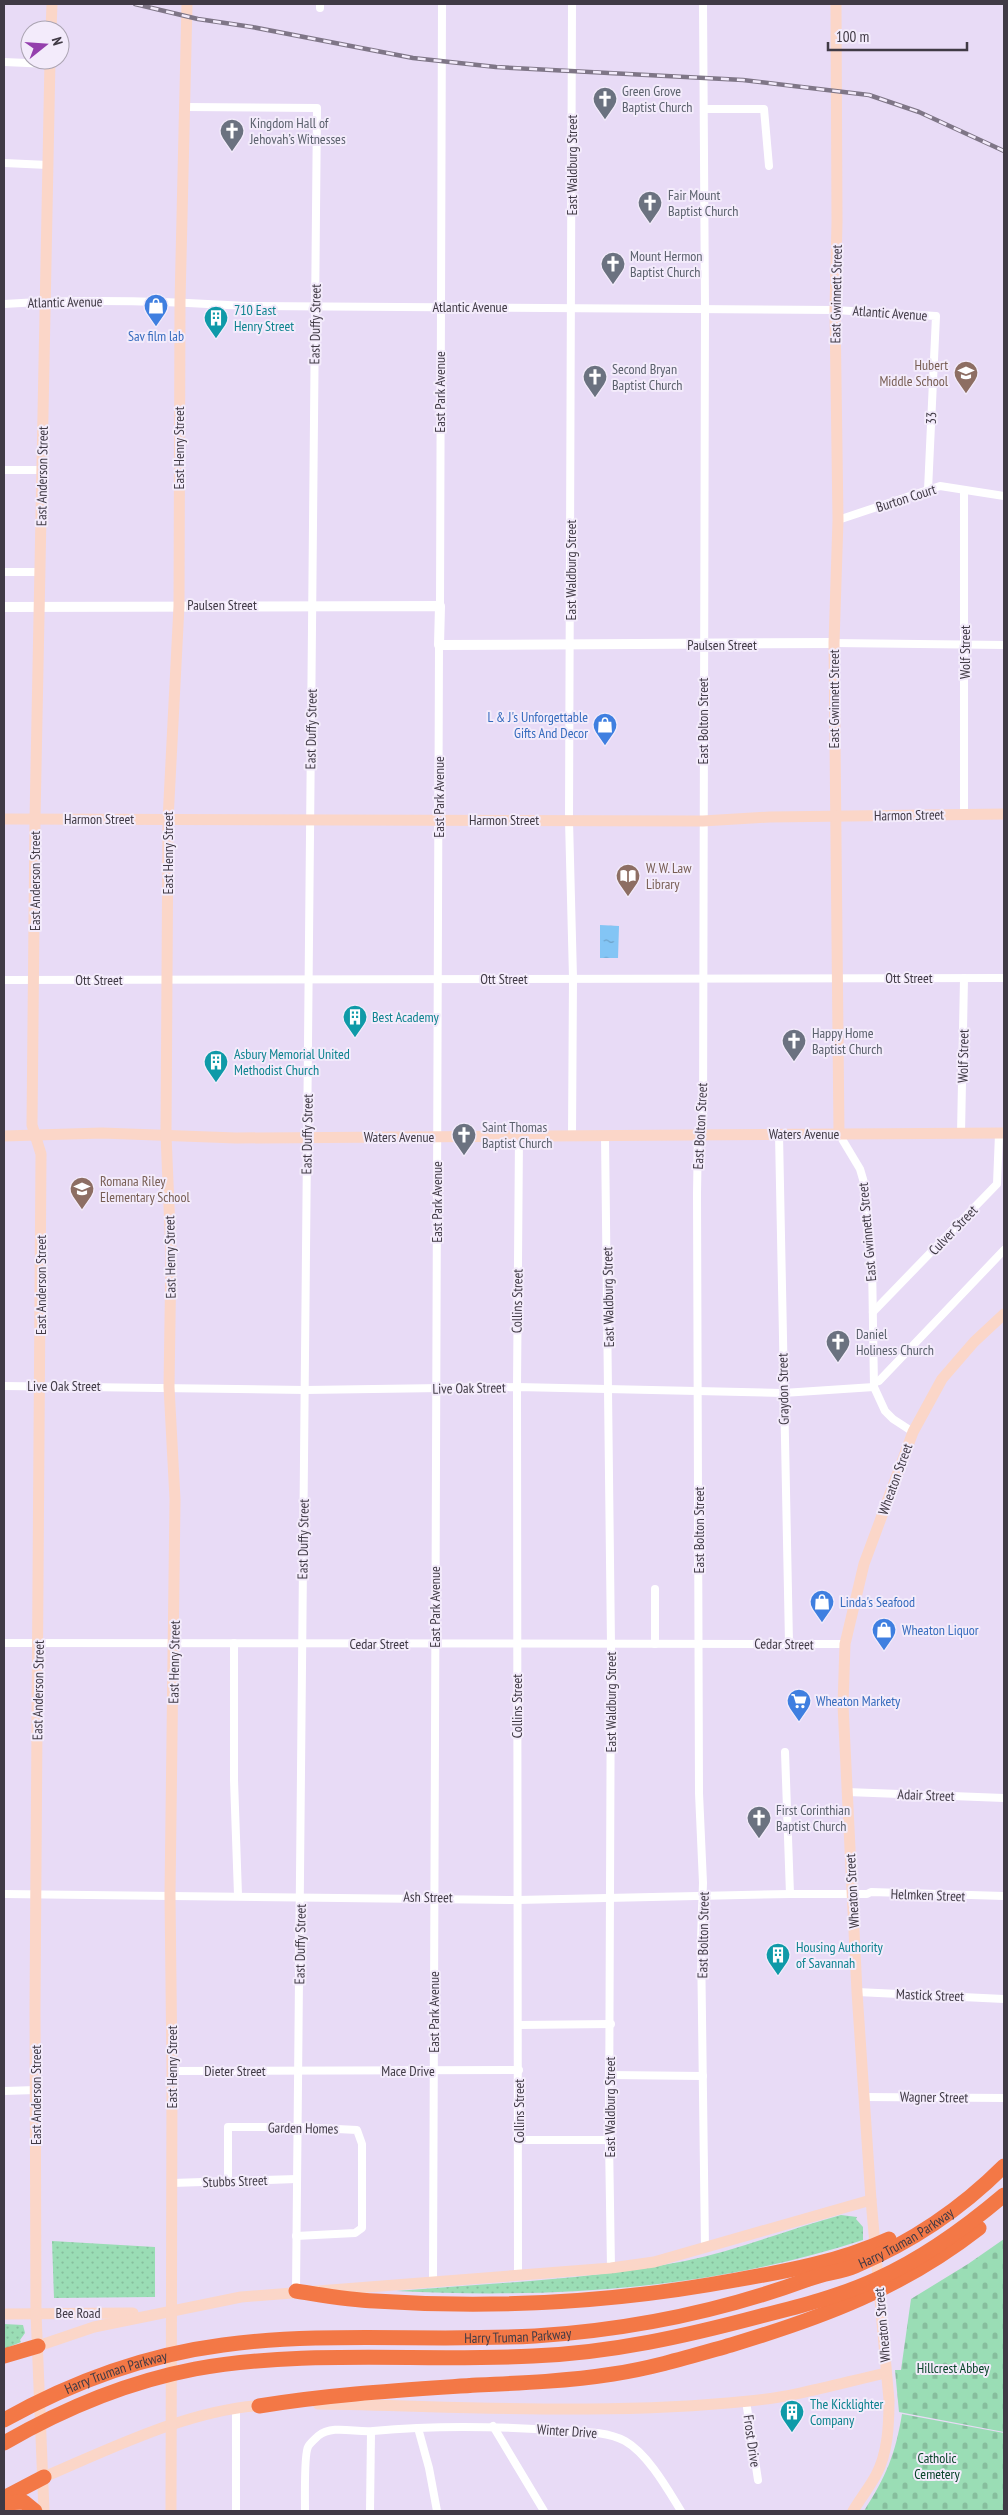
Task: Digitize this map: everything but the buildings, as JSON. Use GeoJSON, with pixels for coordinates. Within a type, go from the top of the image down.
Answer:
{"type":"FeatureCollection","features":[{"type":"Feature","properties":{"kind":"highway","name":"Harry Truman Parkway"},"geometry":{"type":"LineString","coordinates":[[4,2420],[83,2382],[119,2369],[169,2355],[222,2345],[296,2339],[500,2337],[573,2333],[630,2325],[696,2312],[793,2286],[852,2267],[919,2229],[968,2198],[1004,2166]]}},
{"type":"Feature","properties":{"kind":"highway","name":"Harry Truman Parkway"},"geometry":{"type":"LineString","coordinates":[[921,2263],[1004,2195]]}},
{"type":"Feature","properties":{"kind":"highway"},"geometry":{"type":"LineString","coordinates":[[259,2406],[317,2396],[529,2382],[614,2374],[680,2360],[831,2304],[877,2293],[921,2263],[951,2250],[989,2220],[1004,2205]]}},
{"type":"Feature","properties":{"kind":"highway"},"geometry":{"type":"LineString","coordinates":[[296,2291],[374,2301],[539,2302],[616,2298],[774,2274],[828,2260],[919,2229]]}},
{"type":"Feature","properties":{"kind":"highway","name":"Harry Truman Parkway"},"geometry":{"type":"LineString","coordinates":[[4,2443],[84,2403],[119,2390],[169,2375],[222,2366],[297,2360],[501,2358],[584,2352],[634,2345],[701,2332],[831,2304]]}},
{"type":"Feature","properties":{"kind":"highway"},"geometry":{"type":"LineString","coordinates":[[4,2356],[38,2346]]}},
{"type":"Feature","properties":{"kind":"highway"},"geometry":{"type":"LineString","coordinates":[[4,2498],[44,2477]]}},
{"type":"Feature","properties":{"kind":"highway"},"geometry":{"type":"LineString","coordinates":[[4,2503],[24,2502],[34,2511]]}},
{"type":"Feature","properties":{"kind":"main road"},"geometry":{"type":"LineString","coordinates":[[51,20],[52,4]]}},
{"type":"Feature","properties":{"kind":"main road","name":"East Henry Street"},"geometry":{"type":"LineString","coordinates":[[170,2511],[172,2071],[170,1895],[175,1499],[169,1387],[171,1254],[166,1135],[168,820],[179,606],[180,302],[187,4]]}},
{"type":"Feature","properties":{"kind":"main road","name":"East Gwinnett Street"},"geometry":{"type":"LineString","coordinates":[[836,4],[837,222],[835,310],[838,520],[834,643],[835,817],[839,978],[839,1134]]}},
{"type":"Feature","properties":{"kind":"main road","name":"East Anderson Street"},"geometry":{"type":"LineString","coordinates":[[44,2511],[36,2313],[35,1894],[39,1642],[41,1154],[32,1125],[35,819],[50,70]]}},
{"type":"Feature","properties":{"kind":"main road","name":"Harmon Street"},"geometry":{"type":"LineString","coordinates":[[4,819],[703,821],[1004,814]]}},
{"type":"Feature","properties":{"kind":"main road","name":"Waters Avenue"},"geometry":{"type":"LineString","coordinates":[[4,1136],[102,1133],[307,1137],[1002,1134]]}},
{"type":"Feature","properties":{"kind":"main road","name":"Wheaton Street"},"geometry":{"type":"LineString","coordinates":[[847,2511],[855,2507],[877,2474],[884,2451],[888,2426],[886,2373],[871,2200],[857,1992],[842,1690],[845,1644],[864,1564],[913,1432],[942,1379],[974,1342],[1004,1314]]}},
{"type":"Feature","properties":{"kind":"main road"},"geometry":{"type":"LineString","coordinates":[[38,2346],[94,2327],[152,2313],[241,2297],[296,2291],[611,2268],[654,2262],[871,2200]]}},
{"type":"Feature","properties":{"kind":"main road","name":"Bee Road"},"geometry":{"type":"LineString","coordinates":[[4,2314],[152,2313]]}},
{"type":"Feature","properties":{"kind":"main road"},"geometry":{"type":"LineString","coordinates":[[44,2477],[107,2450],[171,2426],[217,2412],[259,2406],[308,2403],[598,2408],[681,2406],[746,2402],[886,2373]]}},
{"type":"Feature","properties":{"kind":"street","name":"East Park Avenue"},"geometry":{"type":"LineString","coordinates":[[432,2281],[442,4]]}},
{"type":"Feature","properties":{"kind":"street","name":"East Waldburg Street"},"geometry":{"type":"LineString","coordinates":[[572,4],[569,820],[573,978],[572,1136]]}},
{"type":"Feature","properties":{"kind":"street","name":"East Bolton Street"},"geometry":{"type":"LineString","coordinates":[[703,4],[705,309],[704,645],[702,1125],[698,1135],[698,1390],[699,1793],[703,1896],[704,2248]]}},
{"type":"Feature","properties":{"kind":"street"},"geometry":{"type":"LineString","coordinates":[[4,62],[20,62]]}},
{"type":"Feature","properties":{"kind":"street","name":"East Duffy Street"},"geometry":{"type":"LineString","coordinates":[[186,107],[317,108],[296,2291]]}},
{"type":"Feature","properties":{"kind":"street"},"geometry":{"type":"LineString","coordinates":[[704,109],[764,109],[769,166]]}},
{"type":"Feature","properties":{"kind":"street"},"geometry":{"type":"LineString","coordinates":[[4,164],[48,165]]}},
{"type":"Feature","properties":{"kind":"street","name":"Atlantic Avenue"},"geometry":{"type":"LineString","coordinates":[[4,304],[45,301],[180,302],[248,306],[835,310],[936,316]]}},
{"type":"Feature","properties":{"kind":"street","name":"33"},"geometry":{"type":"LineString","coordinates":[[928,490],[936,316]]}},
{"type":"Feature","properties":{"kind":"street"},"geometry":{"type":"LineString","coordinates":[[4,470],[42,470]]}},
{"type":"Feature","properties":{"kind":"street","name":"Burton Court"},"geometry":{"type":"LineString","coordinates":[[838,520],[940,486],[1004,496]]}},
{"type":"Feature","properties":{"kind":"street","name":"Wolf Street"},"geometry":{"type":"LineString","coordinates":[[964,490],[964,814]]}},
{"type":"Feature","properties":{"kind":"street"},"geometry":{"type":"LineString","coordinates":[[4,572],[40,572]]}},
{"type":"Feature","properties":{"kind":"street","name":"Paulsen Street"},"geometry":{"type":"LineString","coordinates":[[4,607],[440,606]]}},
{"type":"Feature","properties":{"kind":"street","name":"Paulsen Street"},"geometry":{"type":"LineString","coordinates":[[439,645],[834,643],[1004,645]]}},
{"type":"Feature","properties":{"kind":"street","name":"Wolf Street"},"geometry":{"type":"LineString","coordinates":[[962,1134],[964,978]]}},
{"type":"Feature","properties":{"kind":"street","name":"Ott Street"},"geometry":{"type":"LineString","coordinates":[[4,980],[1004,978]]}},
{"type":"Feature","properties":{"kind":"street","name":"Graydon Street"},"geometry":{"type":"LineString","coordinates":[[779,1134],[789,1644]]}},
{"type":"Feature","properties":{"kind":"street","name":"East Gwinnett Street"},"geometry":{"type":"LineString","coordinates":[[839,1134],[860,1169],[865,1186],[873,1312],[874,1385]]}},
{"type":"Feature","properties":{"kind":"street","name":"Culver Street"},"geometry":{"type":"LineString","coordinates":[[873,1312],[1001,1184],[1002,1134]]}},
{"type":"Feature","properties":{"kind":"street","name":"East Waldburg Street"},"geometry":{"type":"LineString","coordinates":[[605,1136],[609,1390],[611,1899],[609,2140],[611,2268]]}},
{"type":"Feature","properties":{"kind":"street","name":"Collins Street"},"geometry":{"type":"LineString","coordinates":[[518,2275],[516,1387],[519,1137]]}},
{"type":"Feature","properties":{"kind":"street"},"geometry":{"type":"LineString","coordinates":[[913,1432],[893,1419],[886,1410],[874,1385],[1004,1250]]}},
{"type":"Feature","properties":{"kind":"street","name":"Live Oak Street"},"geometry":{"type":"LineString","coordinates":[[4,1386],[305,1390],[516,1387],[783,1393],[874,1385]]}},
{"type":"Feature","properties":{"kind":"street"},"geometry":{"type":"LineString","coordinates":[[654,1590],[655,1644]]}},
{"type":"Feature","properties":{"kind":"street","name":"Cedar Street"},"geometry":{"type":"LineString","coordinates":[[4,1643],[845,1644]]}},
{"type":"Feature","properties":{"kind":"street"},"geometry":{"type":"LineString","coordinates":[[234,1643],[234,1780],[238,1896]]}},
{"type":"Feature","properties":{"kind":"street"},"geometry":{"type":"LineString","coordinates":[[785,1752],[790,1894]]}},
{"type":"Feature","properties":{"kind":"street","name":"Adair Street"},"geometry":{"type":"LineString","coordinates":[[847,1792],[1004,1798]]}},
{"type":"Feature","properties":{"kind":"street","name":"Helmken Street"},"geometry":{"type":"LineString","coordinates":[[852,1894],[871,1892],[1004,1896]]}},
{"type":"Feature","properties":{"kind":"street","name":"Ash Street"},"geometry":{"type":"LineString","coordinates":[[4,1894],[434,1897],[517,1900],[852,1894]]}},
{"type":"Feature","properties":{"kind":"street","name":"Mastick Street"},"geometry":{"type":"LineString","coordinates":[[857,1992],[1004,1999]]}},
{"type":"Feature","properties":{"kind":"street"},"geometry":{"type":"LineString","coordinates":[[518,2026],[611,2024]]}},
{"type":"Feature","properties":{"kind":"street","name":"Dieter Street"},"geometry":{"type":"LineString","coordinates":[[172,2071],[298,2070]]}},
{"type":"Feature","properties":{"kind":"street","name":"Mace Drive"},"geometry":{"type":"LineString","coordinates":[[298,2070],[519,2070]]}},
{"type":"Feature","properties":{"kind":"street"},"geometry":{"type":"LineString","coordinates":[[610,2075],[703,2076]]}},
{"type":"Feature","properties":{"kind":"street"},"geometry":{"type":"LineString","coordinates":[[4,2091],[36,2090]]}},
{"type":"Feature","properties":{"kind":"street","name":"Wagner Street"},"geometry":{"type":"LineString","coordinates":[[864,2097],[1004,2098]]}},
{"type":"Feature","properties":{"kind":"street","name":"Garden Homes"},"geometry":{"type":"LineString","coordinates":[[228,2181],[228,2127],[298,2127],[357,2130],[362,2144],[362,2228],[356,2232],[296,2236]]}},
{"type":"Feature","properties":{"kind":"street"},"geometry":{"type":"LineString","coordinates":[[518,2140],[609,2140]]}},
{"type":"Feature","properties":{"kind":"street","name":"Stubbs Street"},"geometry":{"type":"LineString","coordinates":[[172,2183],[297,2179]]}},
{"type":"Feature","properties":{"kind":"street","name":"Frost Drive"},"geometry":{"type":"LineString","coordinates":[[746,2402],[758,2480]]}},
{"type":"Feature","properties":{"kind":"street"},"geometry":{"type":"LineString","coordinates":[[236,2409],[236,2511]]}},
{"type":"Feature","properties":{"kind":"street"},"geometry":{"type":"LineString","coordinates":[[493,2426],[544,2511]]}},
{"type":"Feature","properties":{"kind":"street","name":"Winter Drive"},"geometry":{"type":"LineString","coordinates":[[305,2511],[306,2450],[318,2436],[327,2432],[371,2432],[418,2428],[493,2426],[606,2434],[626,2441],[662,2481],[681,2511]]}},
{"type":"Feature","properties":{"kind":"street"},"geometry":{"type":"LineString","coordinates":[[418,2428],[438,2511]]}},
{"type":"Feature","properties":{"kind":"street"},"geometry":{"type":"LineString","coordinates":[[370,2511],[371,2432]]}},
{"type":"Feature","properties":{"kind":"green space"},"geometry":{"type":"Polygon","coordinates":[[[841,2215],[857,2217],[856,2219],[863,2227],[863,2240],[806,2257],[749,2270],[691,2280],[573,2291],[455,2293],[396,2291],[577,2277],[685,2261],[841,2215]]]}},
{"type":"Feature","properties":{"kind":"green space","name":"Hillcrest Abbey"},"geometry":{"type":"Polygon","coordinates":[[[1004,2239],[1004,2432],[899,2412],[895,2370],[901,2370],[911,2299],[1004,2239]]]}},
{"type":"Feature","properties":{"kind":"green space"},"geometry":{"type":"Polygon","coordinates":[[[52,2241],[155,2247],[155,2297],[54,2298],[52,2241]]]}},
{"type":"Feature","properties":{"kind":"green space"},"geometry":{"type":"Polygon","coordinates":[[[4,2324],[23,2325],[25,2333],[20,2340],[21,2342],[4,2349],[4,2324]]]}},
{"type":"Feature","properties":{"kind":"green space","name":"Catholic Cemetery"},"geometry":{"type":"Polygon","coordinates":[[[902,2414],[1004,2433],[1004,2511],[864,2511],[889,2465],[902,2414]]]}},
{"type":"Feature","properties":{"kind":"water"},"geometry":{"type":"Polygon","coordinates":[[[600,925],[619,926],[618,958],[600,958],[600,925]]]}},
{"type":"Feature","properties":{"kind":"railway"},"geometry":{"type":"LineString","coordinates":[[135,4],[198,19],[252,27],[413,58],[496,67],[743,80],[869,95],[919,112],[1004,151]]}},
{"type":"Feature","properties":{"kind":"place","name":"Green Grove Baptist Church"},"geometry":{"type":"Point","coordinates":[605,120]}},
{"type":"Feature","properties":{"kind":"place","name":"Kingdom Hall of Jehovah’s Witnesses"},"geometry":{"type":"Point","coordinates":[232,152]}},
{"type":"Feature","properties":{"kind":"place","name":"Fair Mount Baptist Church"},"geometry":{"type":"Point","coordinates":[650,224]}},
{"type":"Feature","properties":{"kind":"place","name":"Mount Hermon Baptist Church"},"geometry":{"type":"Point","coordinates":[613,285]}},
{"type":"Feature","properties":{"kind":"place","name":"Sav film lab"},"geometry":{"type":"Point","coordinates":[156,327]}},
{"type":"Feature","properties":{"kind":"place","name":"710 East Henry Street"},"geometry":{"type":"Point","coordinates":[216,339]}},
{"type":"Feature","properties":{"kind":"place","name":"Hubert Middle School"},"geometry":{"type":"Point","coordinates":[966,394]}},
{"type":"Feature","properties":{"kind":"place","name":"Second Bryan Baptist Church"},"geometry":{"type":"Point","coordinates":[595,398]}},
{"type":"Feature","properties":{"kind":"place","name":"L & J's Unforgettable Gifts And Decor"},"geometry":{"type":"Point","coordinates":[605,746]}},
{"type":"Feature","properties":{"kind":"place","name":"W. W. Law Library"},"geometry":{"type":"Point","coordinates":[628,897]}},
{"type":"Feature","properties":{"kind":"place","name":"Best Academy"},"geometry":{"type":"Point","coordinates":[355,1038]}},
{"type":"Feature","properties":{"kind":"place","name":"Happy Home Baptist Church"},"geometry":{"type":"Point","coordinates":[794,1062]}},
{"type":"Feature","properties":{"kind":"place","name":"Asbury Memorial United Methodist Church"},"geometry":{"type":"Point","coordinates":[216,1083]}},
{"type":"Feature","properties":{"kind":"place","name":"Saint Thomas Baptist Church"},"geometry":{"type":"Point","coordinates":[464,1156]}},
{"type":"Feature","properties":{"kind":"place","name":"Romana Riley Elementary School"},"geometry":{"type":"Point","coordinates":[82,1210]}},
{"type":"Feature","properties":{"kind":"place","name":"Daniel Holiness Church"},"geometry":{"type":"Point","coordinates":[838,1363]}},
{"type":"Feature","properties":{"kind":"place","name":"Linda's Seafood"},"geometry":{"type":"Point","coordinates":[822,1623]}},
{"type":"Feature","properties":{"kind":"place","name":"Wheaton Liquor"},"geometry":{"type":"Point","coordinates":[884,1651]}},
{"type":"Feature","properties":{"kind":"place","name":"Wheaton Markety"},"geometry":{"type":"Point","coordinates":[799,1722]}},
{"type":"Feature","properties":{"kind":"place","name":"First Corinthian Baptist Church"},"geometry":{"type":"Point","coordinates":[759,1839]}},
{"type":"Feature","properties":{"kind":"place","name":"Housing Authority of Savannah"},"geometry":{"type":"Point","coordinates":[778,1976]}},
{"type":"Feature","properties":{"kind":"place","name":"The Kicklighter Company"},"geometry":{"type":"Point","coordinates":[792,2433]}}]}
